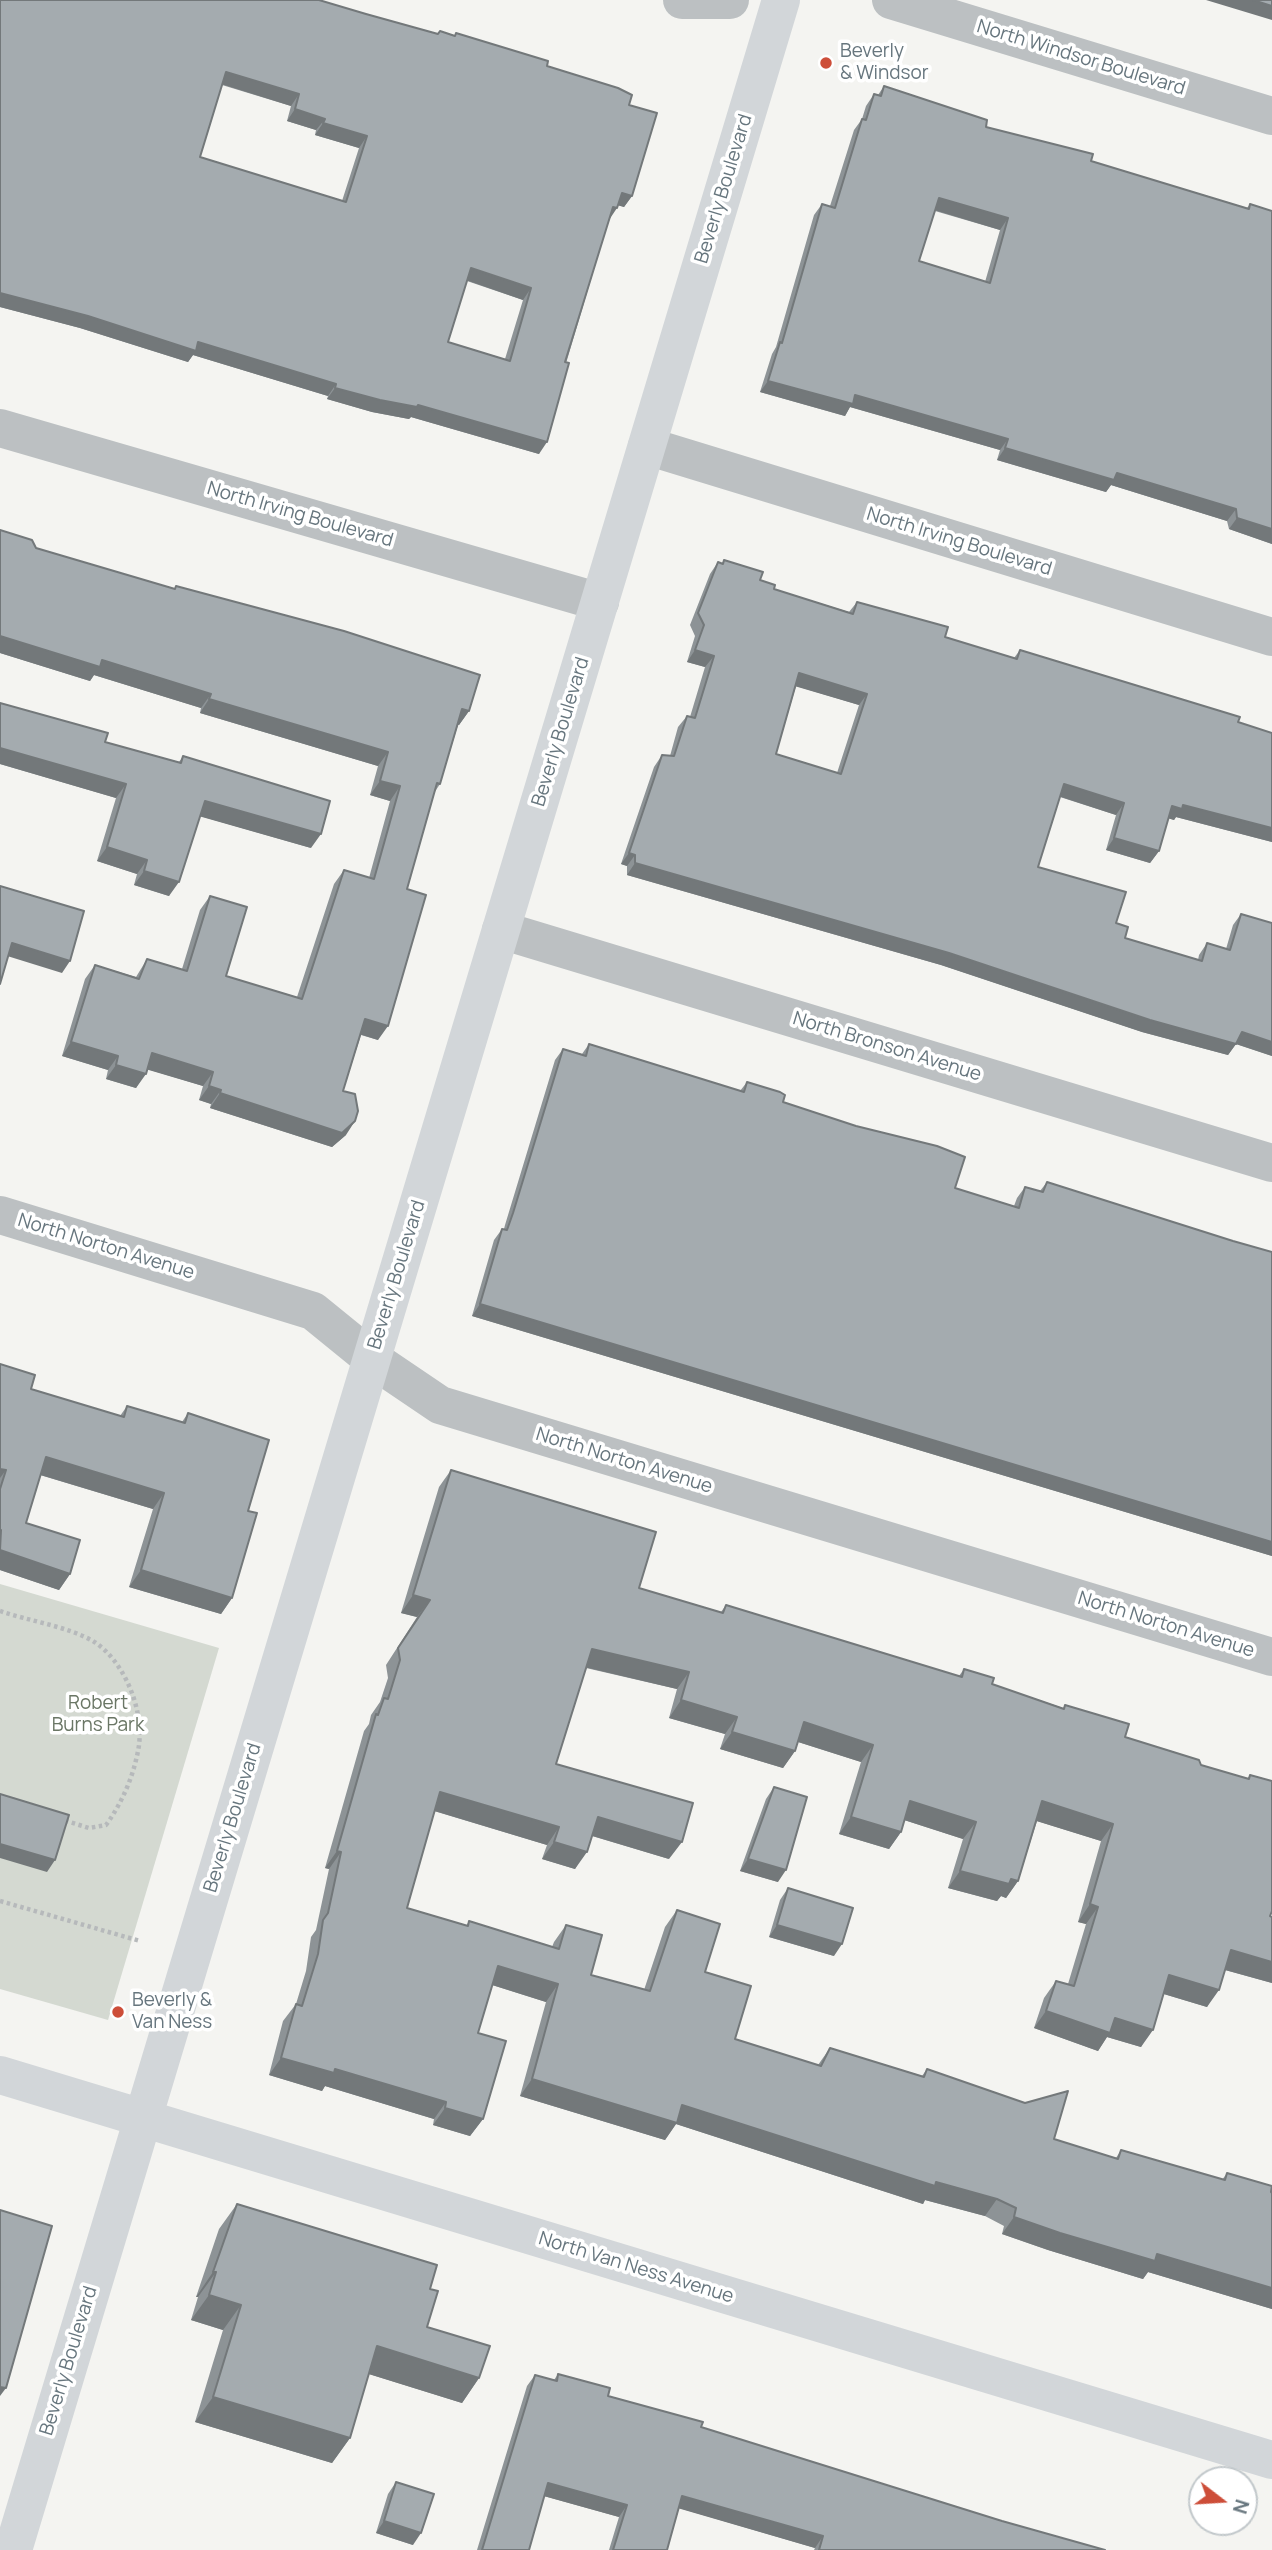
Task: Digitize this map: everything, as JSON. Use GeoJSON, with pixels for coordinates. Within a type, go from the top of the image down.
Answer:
{"type":"FeatureCollection","features":[{"type":"Feature","properties":{"kind":"main road","name":"Beverly Boulevard"},"geometry":{"type":"LineString","coordinates":[[13,2550],[141,2117],[781,0]]}},
{"type":"Feature","properties":{"kind":"main road","name":"North Van Ness Avenue"},"geometry":{"type":"LineString","coordinates":[[0,2075],[1272,2460]]}},
{"type":"Feature","properties":{"kind":"street"},"geometry":{"type":"LineString","coordinates":[[682,0],[730,0]]}},
{"type":"Feature","properties":{"kind":"street","name":"North Windsor Boulevard"},"geometry":{"type":"LineString","coordinates":[[891,0],[1272,116]]}},
{"type":"Feature","properties":{"kind":"street","name":"North Irving Boulevard"},"geometry":{"type":"LineString","coordinates":[[0,428],[600,602]]}},
{"type":"Feature","properties":{"kind":"street","name":"North Irving Boulevard"},"geometry":{"type":"LineString","coordinates":[[647,446],[1272,637]]}},
{"type":"Feature","properties":{"kind":"street","name":"North Bronson Avenue"},"geometry":{"type":"LineString","coordinates":[[501,930],[1272,1163]]}},
{"type":"Feature","properties":{"kind":"street","name":"North Norton Avenue"},"geometry":{"type":"LineString","coordinates":[[0,1215],[313,1311],[372,1359],[440,1405],[1272,1657]]}},
{"type":"Feature","properties":{"kind":"path"},"geometry":{"type":"LineString","coordinates":[[0,1611],[92,1641],[115,1659],[130,1689],[137,1719],[139,1748],[120,1806],[106,1825],[89,1828],[58,1818]]}},
{"type":"Feature","properties":{"kind":"path"},"geometry":{"type":"LineString","coordinates":[[0,1901],[140,1941]]}},
{"type":"Feature","properties":{"kind":"green space","name":"Robert Burns Park"},"geometry":{"type":"Polygon","coordinates":[[[0,1584],[219,1648],[108,2020],[0,1989],[0,1584]]]}},
{"type":"Feature","properties":{"kind":"building"},"geometry":{"type":"Polygon","coordinates":[[[0,0],[319,0],[438,34],[440,31],[455,36],[456,33],[548,61],[547,66],[618,88],[632,95],[629,105],[657,113],[632,196],[622,193],[617,208],[613,207],[565,362],[569,363],[547,442],[418,405],[417,407],[380,400],[335,388],[336,384],[198,342],[196,351],[88,316],[0,293],[0,0]],[[226,72],[200,157],[346,202],[367,136],[323,123],[325,119],[295,109],[299,94],[226,72]],[[471,268],[448,342],[510,361],[531,288],[471,268]]]}},
{"type":"Feature","properties":{"kind":"building"},"geometry":{"type":"Polygon","coordinates":[[[1253,0],[1272,0],[1272,6],[1253,0]]]}},
{"type":"Feature","properties":{"kind":"building"},"geometry":{"type":"Polygon","coordinates":[[[884,86],[987,120],[986,127],[1093,154],[1091,161],[1249,209],[1250,204],[1272,211],[1272,529],[1237,518],[1236,509],[1117,473],[1114,480],[1005,448],[1008,439],[855,395],[853,404],[768,381],[780,342],[782,343],[822,204],[835,208],[862,119],[866,120],[874,94],[881,96],[884,86]],[[939,198],[919,261],[990,283],[1008,218],[939,198]]]}},
{"type":"Feature","properties":{"kind":"building"},"geometry":{"type":"Polygon","coordinates":[[[0,530],[32,540],[36,548],[175,589],[176,586],[344,631],[480,675],[469,711],[462,709],[440,784],[437,783],[407,889],[426,895],[388,1026],[365,1019],[343,1091],[355,1094],[358,1111],[355,1121],[342,1133],[220,1093],[221,1090],[209,1086],[213,1072],[152,1053],[146,1074],[116,1065],[118,1056],[71,1042],[95,965],[139,979],[147,959],[187,971],[210,896],[247,907],[226,976],[302,999],[344,870],[374,879],[400,786],[380,781],[388,752],[209,699],[211,694],[102,660],[100,667],[0,636],[0,530]]]}},
{"type":"Feature","properties":{"kind":"building"},"geometry":{"type":"Polygon","coordinates":[[[724,560],[763,572],[760,580],[775,585],[774,589],[853,614],[857,602],[948,627],[945,637],[1017,659],[1020,650],[1240,717],[1238,722],[1272,733],[1272,828],[1183,805],[1182,809],[1172,806],[1159,851],[1114,838],[1124,803],[1064,784],[1038,867],[1126,892],[1116,923],[1128,927],[1125,938],[1202,961],[1207,943],[1230,950],[1241,914],[1272,923],[1272,1042],[1242,1032],[1236,1044],[1150,1020],[949,953],[635,863],[635,855],[629,853],[662,755],[674,756],[687,716],[695,718],[714,656],[695,650],[704,625],[698,613],[718,562],[723,564],[724,560]],[[799,673],[776,754],[841,774],[867,694],[799,673]]]}},
{"type":"Feature","properties":{"kind":"building"},"geometry":{"type":"Polygon","coordinates":[[[0,703],[108,733],[105,742],[181,763],[183,756],[330,801],[321,834],[205,801],[179,882],[144,871],[147,860],[107,847],[126,784],[0,748],[0,703]]]}},
{"type":"Feature","properties":{"kind":"building"},"geometry":{"type":"Polygon","coordinates":[[[0,886],[84,911],[70,961],[12,943],[0,984],[0,886]]]}},
{"type":"Feature","properties":{"kind":"building"},"geometry":{"type":"Polygon","coordinates":[[[589,1044],[744,1092],[747,1082],[780,1092],[785,1095],[783,1102],[856,1126],[937,1146],[965,1157],[955,1188],[1019,1208],[1025,1187],[1043,1192],[1047,1182],[1272,1252],[1272,1542],[480,1304],[502,1229],[507,1230],[513,1213],[563,1049],[586,1056],[589,1044]]]}},
{"type":"Feature","properties":{"kind":"building"},"geometry":{"type":"Polygon","coordinates":[[[0,1364],[35,1375],[31,1389],[124,1417],[127,1406],[185,1423],[188,1413],[269,1440],[248,1511],[257,1513],[232,1598],[141,1570],[164,1493],[46,1457],[26,1523],[80,1540],[70,1574],[0,1550],[0,1489],[6,1470],[0,1469],[0,1364]]]}},
{"type":"Feature","properties":{"kind":"building"},"geometry":{"type":"Polygon","coordinates":[[[451,1470],[656,1532],[639,1588],[723,1613],[726,1605],[962,1677],[964,1669],[994,1678],[992,1684],[1064,1709],[1065,1705],[1129,1724],[1125,1737],[1199,1760],[1201,1765],[1249,1779],[1250,1775],[1272,1781],[1272,1962],[1231,1950],[1219,1990],[1169,1975],[1153,2030],[1115,2018],[1110,2033],[1046,2011],[1056,1981],[1074,1986],[1098,1907],[1090,1904],[1113,1824],[1042,1801],[1018,1881],[1011,1879],[1009,1884],[960,1871],[976,1822],[910,1801],[901,1832],[851,1817],[873,1745],[804,1722],[795,1751],[732,1732],[737,1717],[681,1700],[689,1672],[592,1649],[556,1764],[693,1803],[682,1842],[598,1817],[587,1852],[554,1842],[559,1827],[440,1792],[407,1908],[468,1926],[469,1921],[559,1949],[566,1925],[602,1935],[591,1975],[650,1991],[677,1910],[720,1924],[705,1972],[751,1986],[735,2039],[821,2066],[830,2048],[924,2077],[927,2069],[1025,2103],[1068,2091],[1054,2139],[1118,2159],[1121,2150],[1225,2180],[1227,2173],[1272,2186],[1272,2288],[1157,2254],[1155,2261],[1060,2233],[1014,2217],[1016,2208],[997,2199],[936,2182],[935,2186],[682,2105],[677,2123],[532,2079],[558,1984],[498,1966],[478,2033],[506,2041],[483,2119],[445,2108],[446,2102],[335,2069],[334,2073],[281,2058],[296,2004],[302,2006],[318,1954],[323,1920],[328,1913],[341,1852],[337,1851],[376,1714],[378,1715],[384,1698],[388,1699],[400,1660],[398,1648],[430,1600],[413,1595],[451,1470]]]}},
{"type":"Feature","properties":{"kind":"building"},"geometry":{"type":"Polygon","coordinates":[[[774,1787],[807,1797],[786,1870],[748,1859],[774,1787]]]}},
{"type":"Feature","properties":{"kind":"building"},"geometry":{"type":"Polygon","coordinates":[[[0,1794],[69,1815],[55,1860],[0,1844],[0,1794]]]}},
{"type":"Feature","properties":{"kind":"building"},"geometry":{"type":"Polygon","coordinates":[[[788,1888],[853,1908],[842,1944],[777,1925],[788,1888]]]}},
{"type":"Feature","properties":{"kind":"building"},"geometry":{"type":"Polygon","coordinates":[[[237,2204],[437,2265],[430,2289],[438,2291],[427,2327],[490,2346],[479,2378],[377,2346],[350,2438],[213,2397],[241,2305],[209,2295],[216,2272],[213,2272],[237,2204]]]}},
{"type":"Feature","properties":{"kind":"building"},"geometry":{"type":"Polygon","coordinates":[[[0,2210],[52,2226],[6,2388],[0,2387],[0,2210]]]}},
{"type":"Feature","properties":{"kind":"building"},"geometry":{"type":"Polygon","coordinates":[[[558,2374],[610,2388],[608,2396],[703,2422],[701,2427],[1002,2521],[1105,2550],[819,2550],[823,2536],[682,2496],[667,2550],[613,2550],[627,2505],[548,2483],[529,2550],[482,2550],[535,2375],[557,2381],[558,2374]]]}},
{"type":"Feature","properties":{"kind":"building"},"geometry":{"type":"Polygon","coordinates":[[[396,2482],[434,2494],[421,2533],[384,2521],[396,2482]]]}},
{"type":"Feature","properties":{"kind":"place","name":"Beverly & Windsor"},"geometry":{"type":"Point","coordinates":[826,63]}},
{"type":"Feature","properties":{"kind":"place","name":"Beverly & Van Ness"},"geometry":{"type":"Point","coordinates":[118,2012]}}]}
